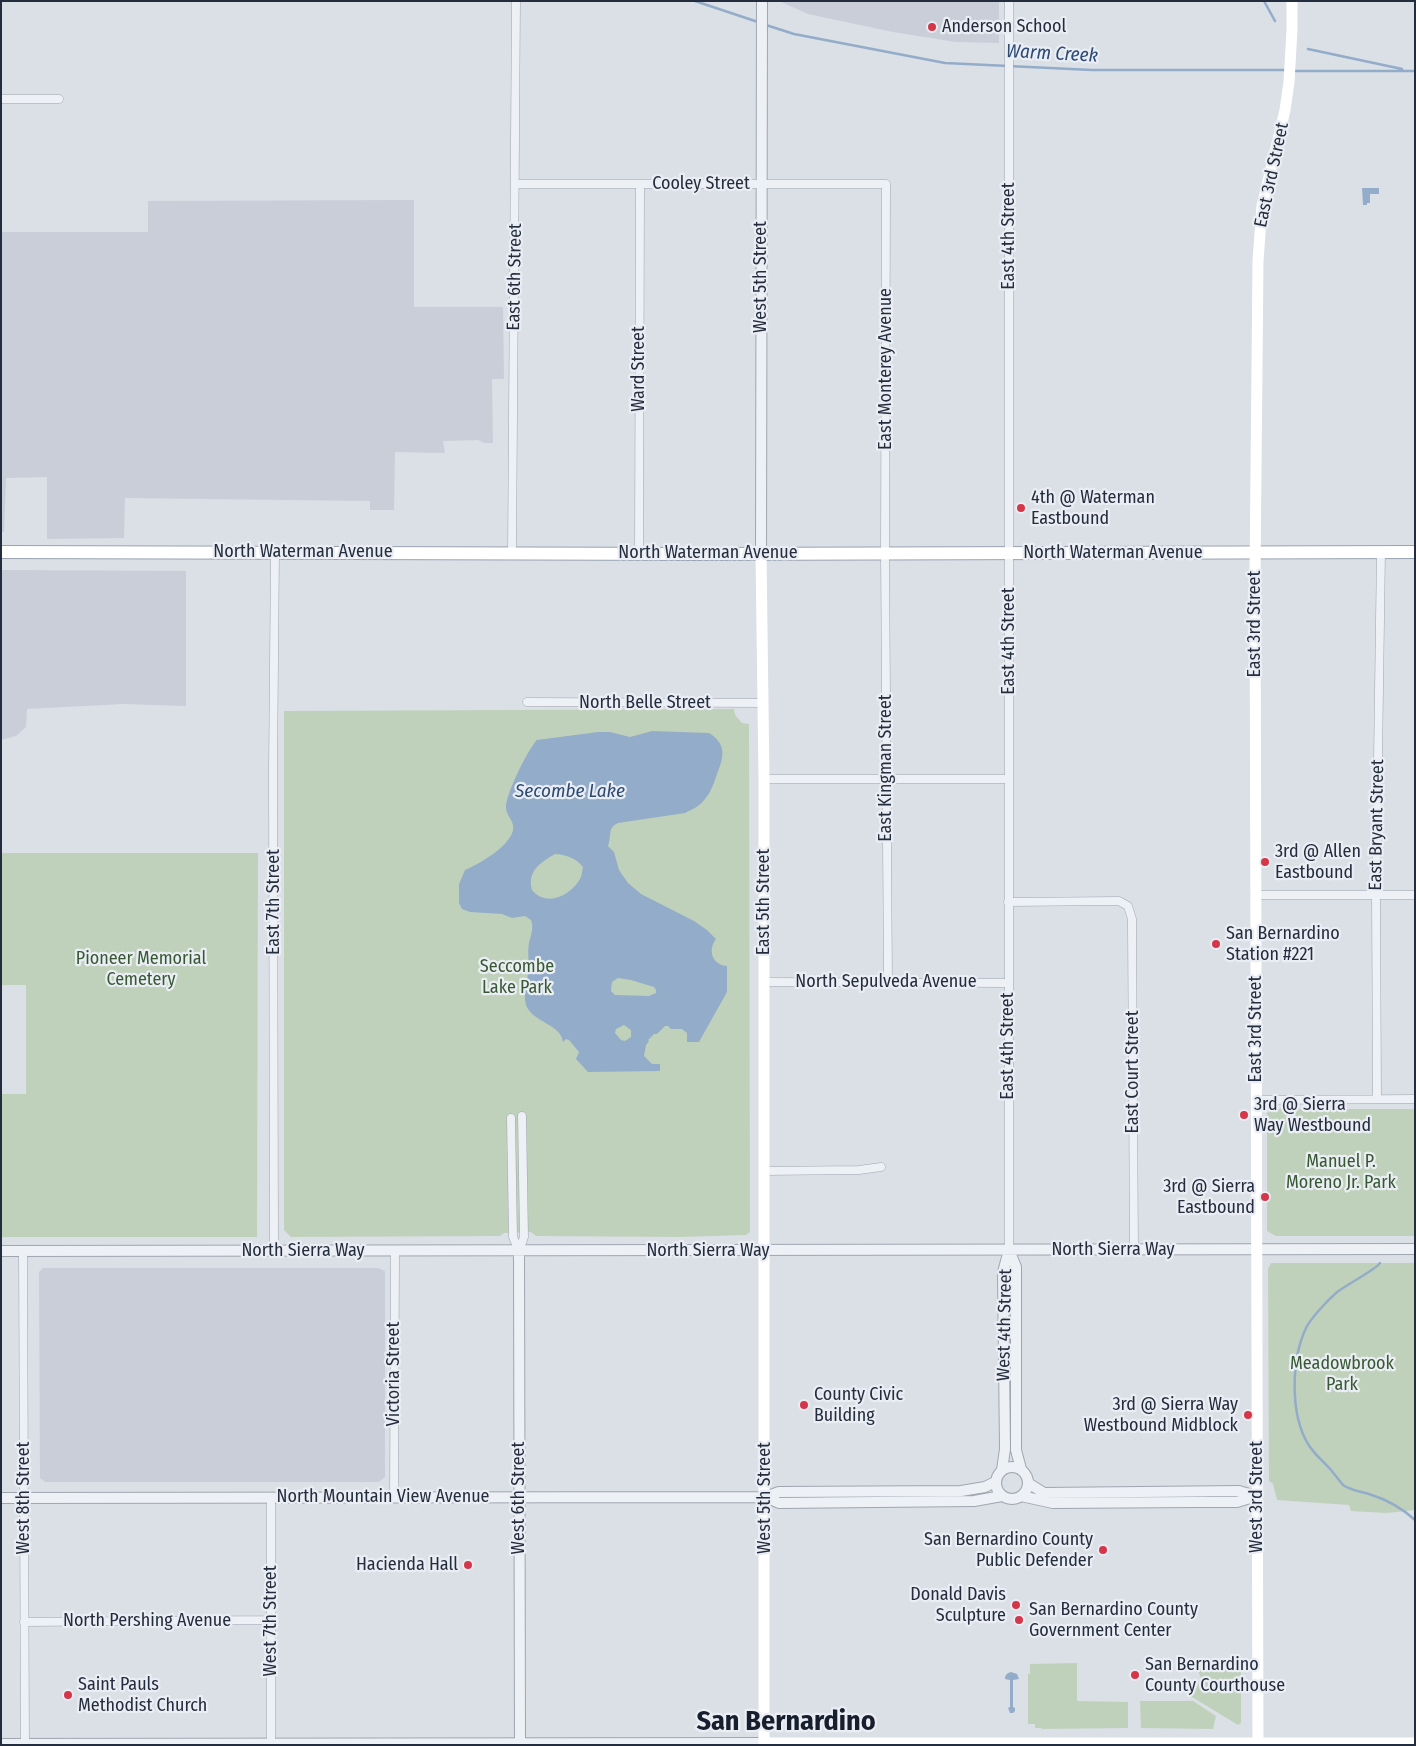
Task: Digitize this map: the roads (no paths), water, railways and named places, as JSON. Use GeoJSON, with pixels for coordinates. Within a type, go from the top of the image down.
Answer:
{"type":"FeatureCollection","features":[{"type":"Feature","properties":{"kind":"main road","name":"East 3rd Street"},"geometry":{"type":"LineString","coordinates":[[1256,1250],[1255,552],[1259,233],[1262,206],[1285,110],[1289,82],[1292,1]]}},
{"type":"Feature","properties":{"kind":"main road","name":"North Waterman Avenue"},"geometry":{"type":"LineString","coordinates":[[1,552],[639,554],[1415,552]]}},
{"type":"Feature","properties":{"kind":"main road","name":"East 5th Street"},"geometry":{"type":"LineString","coordinates":[[761,554],[764,779],[764,1251]]}},
{"type":"Feature","properties":{"kind":"main road","name":"West 3rd Street"},"geometry":{"type":"LineString","coordinates":[[1256,1250],[1258,1744]]}},
{"type":"Feature","properties":{"kind":"main road","name":"West 5th Street"},"geometry":{"type":"LineString","coordinates":[[764,1251],[764,1744]]}},
{"type":"Feature","properties":{"kind":"main road"},"geometry":{"type":"LineString","coordinates":[[764,1744],[1415,1743]]}},
{"type":"Feature","properties":{"kind":"street","name":"East 6th Street"},"geometry":{"type":"LineString","coordinates":[[512,553],[516,1]]}},
{"type":"Feature","properties":{"kind":"street","name":"East 4th Street"},"geometry":{"type":"LineString","coordinates":[[1009,1],[1009,1250]]}},
{"type":"Feature","properties":{"kind":"street","name":"West 5th Street"},"geometry":{"type":"LineString","coordinates":[[761,554],[762,4]]}},
{"type":"Feature","properties":{"kind":"street"},"geometry":{"type":"LineString","coordinates":[[1,99],[58,99]]}},
{"type":"Feature","properties":{"kind":"street","name":"Cooley Street"},"geometry":{"type":"LineString","coordinates":[[516,184],[886,184]]}},
{"type":"Feature","properties":{"kind":"street","name":"Ward Street"},"geometry":{"type":"LineString","coordinates":[[639,554],[640,184]]}},
{"type":"Feature","properties":{"kind":"street","name":"East Monterey Avenue"},"geometry":{"type":"LineString","coordinates":[[885,553],[886,184]]}},
{"type":"Feature","properties":{"kind":"street","name":"East 7th Street"},"geometry":{"type":"LineString","coordinates":[[274,1251],[273,773],[275,552]]}},
{"type":"Feature","properties":{"kind":"street","name":"East Bryant Street"},"geometry":{"type":"LineString","coordinates":[[1377,1098],[1376,895],[1381,552]]}},
{"type":"Feature","properties":{"kind":"street","name":"East Kingman Street"},"geometry":{"type":"LineString","coordinates":[[885,553],[888,982]]}},
{"type":"Feature","properties":{"kind":"street","name":"North Belle Street"},"geometry":{"type":"LineString","coordinates":[[526,702],[763,703]]}},
{"type":"Feature","properties":{"kind":"street"},"geometry":{"type":"LineString","coordinates":[[764,779],[1008,780]]}},
{"type":"Feature","properties":{"kind":"street"},"geometry":{"type":"LineString","coordinates":[[1255,895],[1415,895]]}},
{"type":"Feature","properties":{"kind":"street","name":"East Court Street"},"geometry":{"type":"LineString","coordinates":[[1008,902],[1119,900],[1128,906],[1132,919],[1134,1250]]}},
{"type":"Feature","properties":{"kind":"street","name":"North Sepulveda Avenue"},"geometry":{"type":"LineString","coordinates":[[764,982],[1008,983]]}},
{"type":"Feature","properties":{"kind":"street"},"geometry":{"type":"LineString","coordinates":[[1256,1100],[1415,1099]]}},
{"type":"Feature","properties":{"kind":"street"},"geometry":{"type":"LineString","coordinates":[[519,1251],[524,1237],[522,1116]]}},
{"type":"Feature","properties":{"kind":"street"},"geometry":{"type":"LineString","coordinates":[[511,1118],[513,1237],[519,1251]]}},
{"type":"Feature","properties":{"kind":"street"},"geometry":{"type":"LineString","coordinates":[[764,1171],[859,1170],[881,1167]]}},
{"type":"Feature","properties":{"kind":"street","name":"North Sierra Way"},"geometry":{"type":"LineString","coordinates":[[1,1252],[1415,1249]]}},
{"type":"Feature","properties":{"kind":"street","name":"West 4th Street"},"geometry":{"type":"LineString","coordinates":[[1009,1250],[1016,1267],[1016,1450],[1021,1469]]}},
{"type":"Feature","properties":{"kind":"street","name":"West 4th Street"},"geometry":{"type":"LineString","coordinates":[[1002,1470],[1005,1449],[1003,1272],[1009,1250]]}},
{"type":"Feature","properties":{"kind":"street","name":"Victoria Street"},"geometry":{"type":"LineString","coordinates":[[394,1497],[395,1251]]}},
{"type":"Feature","properties":{"kind":"street","name":"West 6th Street"},"geometry":{"type":"LineString","coordinates":[[519,1251],[520,1744]]}},
{"type":"Feature","properties":{"kind":"street","name":"West 8th Street"},"geometry":{"type":"LineString","coordinates":[[23,1252],[25,1744]]}},
{"type":"Feature","properties":{"kind":"street"},"geometry":{"type":"LineString","coordinates":[[1010,1466],[1021,1469],[1025,1472],[1028,1483],[1025,1493],[1011,1499],[1002,1496],[998,1492],[997,1476],[1002,1470],[1010,1466]]}},
{"type":"Feature","properties":{"kind":"street","name":"North Mountain View Avenue"},"geometry":{"type":"LineString","coordinates":[[1,1498],[765,1497],[779,1492],[968,1490],[985,1487],[996,1482]]}},
{"type":"Feature","properties":{"kind":"street"},"geometry":{"type":"LineString","coordinates":[[1028,1483],[1044,1493],[1239,1491],[1257,1496]]}},
{"type":"Feature","properties":{"kind":"street","name":"North Mountain View Avenue"},"geometry":{"type":"LineString","coordinates":[[765,1497],[779,1503],[974,1501],[1002,1496]]}},
{"type":"Feature","properties":{"kind":"street"},"geometry":{"type":"LineString","coordinates":[[1021,1496],[1052,1503],[1238,1502],[1257,1496]]}},
{"type":"Feature","properties":{"kind":"street","name":"West 7th Street"},"geometry":{"type":"LineString","coordinates":[[271,1497],[271,1744]]}},
{"type":"Feature","properties":{"kind":"street","name":"North Pershing Avenue"},"geometry":{"type":"LineString","coordinates":[[24,1622],[271,1620]]}},
{"type":"Feature","properties":{"kind":"street"},"geometry":{"type":"LineString","coordinates":[[1,1744],[764,1744]]}},
{"type":"Feature","properties":{"kind":"water"},"geometry":{"type":"Polygon","coordinates":[[[1362,188],[1379,188],[1379,194],[1370,194],[1370,203],[1363,205],[1362,188]]]}},
{"type":"Feature","properties":{"kind":"water","name":"Secombe Lake"},"geometry":{"type":"Polygon","coordinates":[[[652,731],[709,733],[715,737],[721,746],[722,756],[719,768],[711,790],[701,804],[685,813],[618,823],[612,827],[608,846],[614,852],[619,870],[628,883],[641,894],[694,921],[716,939],[713,944],[712,953],[718,963],[727,966],[727,992],[699,1042],[687,1042],[687,1033],[682,1029],[671,1029],[668,1026],[665,1026],[648,1040],[644,1056],[652,1064],[660,1064],[660,1071],[588,1072],[576,1059],[579,1052],[569,1040],[566,1039],[563,1042],[557,1031],[529,1011],[526,1005],[525,993],[529,970],[528,947],[532,929],[531,920],[525,916],[512,918],[502,914],[470,912],[462,909],[459,903],[459,884],[465,870],[496,852],[504,845],[513,832],[513,825],[506,809],[507,801],[518,772],[528,752],[537,740],[598,732],[610,732],[630,737],[652,731]],[[555,854],[536,868],[531,878],[532,890],[538,895],[551,899],[565,894],[576,885],[582,874],[583,867],[574,859],[555,854]],[[618,978],[612,982],[611,991],[615,995],[649,996],[656,993],[654,987],[631,980],[618,978]],[[624,1025],[616,1029],[615,1033],[621,1040],[625,1041],[631,1037],[631,1030],[624,1025]]]}},
{"type":"Feature","properties":{"kind":"water"},"geometry":{"type":"Polygon","coordinates":[[[1011,1672],[1017,1674],[1019,1679],[1013,1680],[1013,1707],[1015,1711],[1013,1713],[1010,1713],[1008,1708],[1010,1707],[1010,1680],[1005,1679],[1006,1674],[1011,1672]]]}},
{"type":"Feature","properties":{"kind":"waterway","name":"Warm Creek"},"geometry":{"type":"LineString","coordinates":[[695,1],[758,22]]}},
{"type":"Feature","properties":{"kind":"waterway"},"geometry":{"type":"LineString","coordinates":[[1264,1],[1275,21]]}},
{"type":"Feature","properties":{"kind":"waterway","name":"Warm Creek"},"geometry":{"type":"LineString","coordinates":[[766,25],[794,34],[945,63],[1092,70],[1286,70]]}},
{"type":"Feature","properties":{"kind":"waterway"},"geometry":{"type":"LineString","coordinates":[[1308,49],[1402,69]]}},
{"type":"Feature","properties":{"kind":"waterway","name":"Warm Creek"},"geometry":{"type":"LineString","coordinates":[[1294,71],[1415,71]]}},
{"type":"Feature","properties":{"kind":"waterway"},"geometry":{"type":"LineString","coordinates":[[1380,1263],[1336,1293],[1308,1324],[1297,1355],[1295,1371],[1298,1418],[1308,1444],[1343,1485],[1387,1502],[1415,1520]]}},
{"type":"Feature","properties":{"kind":"place","name":"Anderson School"},"geometry":{"type":"Point","coordinates":[932,27]}},
{"type":"Feature","properties":{"kind":"place","name":"4th @ Waterman Eastbound"},"geometry":{"type":"Point","coordinates":[1021,508]}},
{"type":"Feature","properties":{"kind":"place","name":"3rd @ Allen Eastbound"},"geometry":{"type":"Point","coordinates":[1265,862]}},
{"type":"Feature","properties":{"kind":"place","name":"San Bernardino Station #221"},"geometry":{"type":"Point","coordinates":[1216,944]}},
{"type":"Feature","properties":{"kind":"place","name":"3rd @ Sierra Way Westbound"},"geometry":{"type":"Point","coordinates":[1244,1115]}},
{"type":"Feature","properties":{"kind":"place","name":"3rd @ Sierra Eastbound"},"geometry":{"type":"Point","coordinates":[1265,1197]}},
{"type":"Feature","properties":{"kind":"place","name":"County Civic Building"},"geometry":{"type":"Point","coordinates":[804,1405]}},
{"type":"Feature","properties":{"kind":"place","name":"3rd @ Sierra Way Westbound Midblock"},"geometry":{"type":"Point","coordinates":[1248,1415]}},
{"type":"Feature","properties":{"kind":"place","name":"San Bernardino County Public Defender"},"geometry":{"type":"Point","coordinates":[1103,1550]}},
{"type":"Feature","properties":{"kind":"place","name":"Hacienda Hall"},"geometry":{"type":"Point","coordinates":[468,1565]}},
{"type":"Feature","properties":{"kind":"place","name":"Donald Davis Sculpture"},"geometry":{"type":"Point","coordinates":[1016,1605]}},
{"type":"Feature","properties":{"kind":"place","name":"San Bernardino County Government Center"},"geometry":{"type":"Point","coordinates":[1019,1620]}},
{"type":"Feature","properties":{"kind":"place","name":"San Bernardino County Courthouse"},"geometry":{"type":"Point","coordinates":[1135,1675]}},
{"type":"Feature","properties":{"kind":"place","name":"Saint Pauls Methodist Church"},"geometry":{"type":"Point","coordinates":[68,1695]}},
{"type":"Feature","properties":{"kind":"district","name":"San Bernardino"},"geometry":{"type":"Point","coordinates":[786,1722]}},
{"type":"Feature","properties":{"kind":"park label","name":"Pioneer Memorial Cemetery"},"geometry":{"type":"Point","coordinates":[141,970]}},
{"type":"Feature","properties":{"kind":"park label","name":"Seccombe Lake Park"},"geometry":{"type":"Point","coordinates":[517,978]}},
{"type":"Feature","properties":{"kind":"park label","name":"Manuel P. Moreno Jr. Park"},"geometry":{"type":"Point","coordinates":[1341,1172]}},
{"type":"Feature","properties":{"kind":"park label","name":"Meadowbrook Park"},"geometry":{"type":"Point","coordinates":[1342,1374]}}]}
